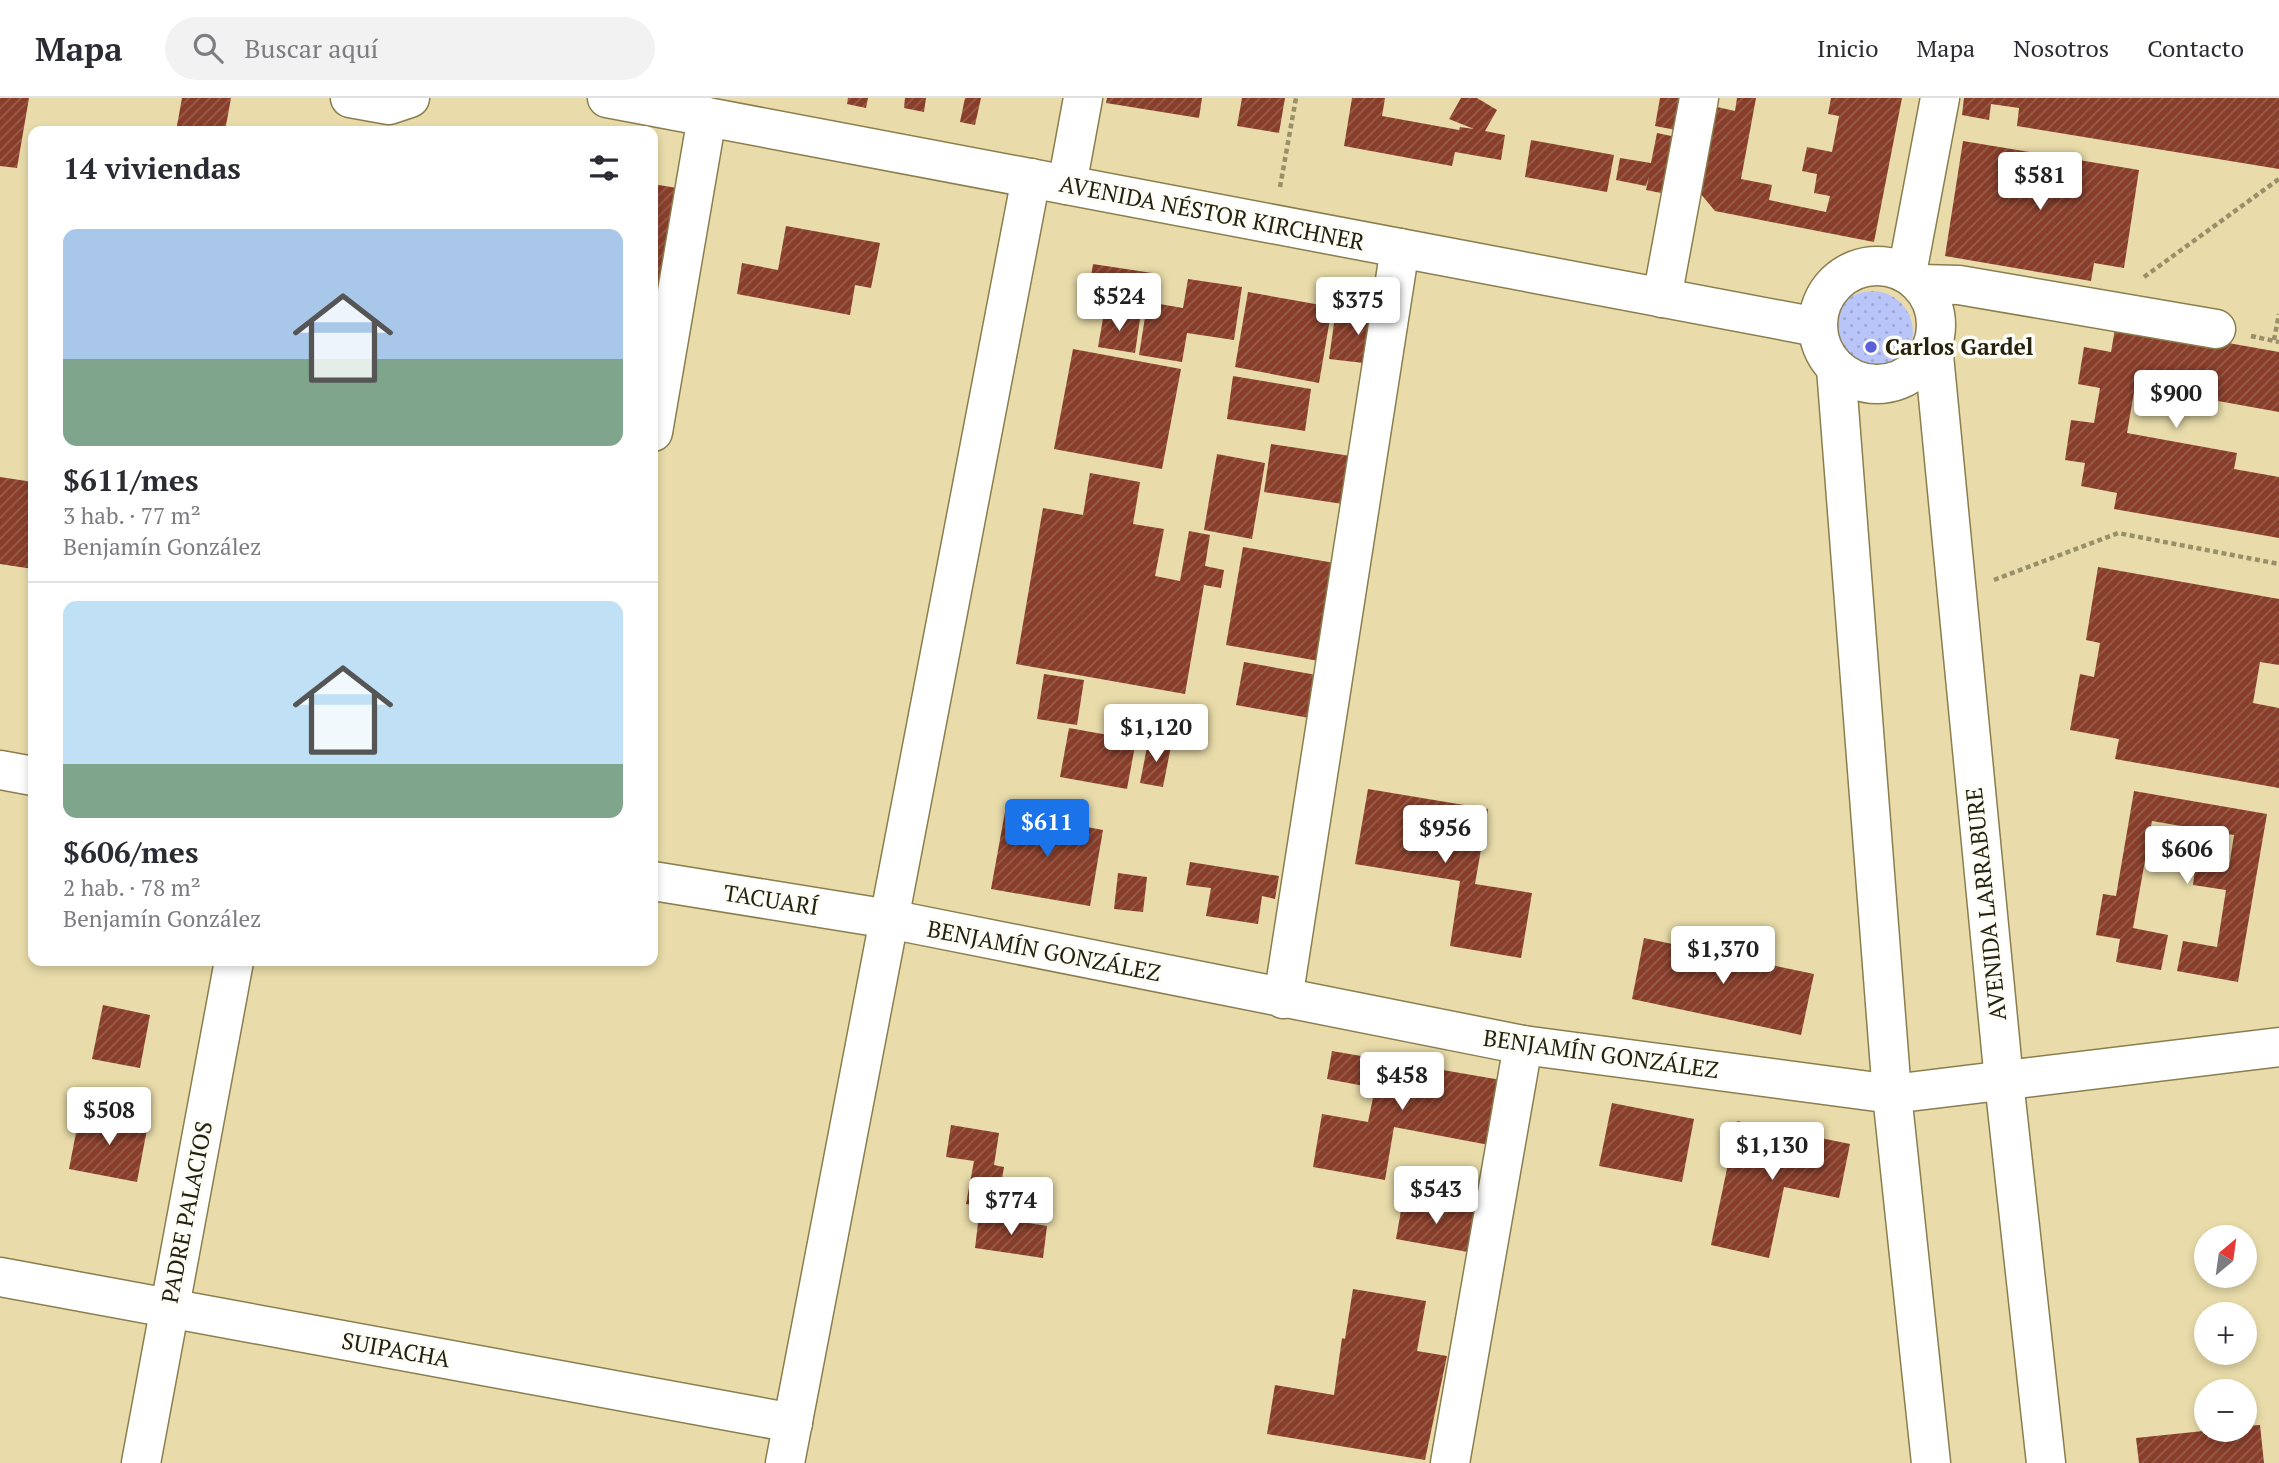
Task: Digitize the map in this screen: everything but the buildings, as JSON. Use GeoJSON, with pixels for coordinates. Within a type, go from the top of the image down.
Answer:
{"type":"FeatureCollection","features":[{"type":"Feature","properties":{"kind":"street"},"geometry":{"type":"LineString","coordinates":[[350,98],[393,108]]}},
{"type":"Feature","properties":{"kind":"street","name":"AVENIDA NÉSTOR KIRCHNER"},"geometry":{"type":"LineString","coordinates":[[607,98],[1817,327]]}},
{"type":"Feature","properties":{"kind":"street"},"geometry":{"type":"LineString","coordinates":[[785,1463],[889,919],[1049,182],[1083,98]]}},
{"type":"Feature","properties":{"kind":"street"},"geometry":{"type":"LineString","coordinates":[[1662,298],[1699,98]]}},
{"type":"Feature","properties":{"kind":"street"},"geometry":{"type":"LineString","coordinates":[[1940,98],[1914,279],[1935,313],[1933,345],[1924,362],[1909,375],[1890,383],[1871,384],[1852,379],[1836,368],[1822,349],[1817,327],[1819,308],[1827,291],[1840,277],[1856,268],[1875,265],[1914,279],[2216,329]]}},
{"type":"Feature","properties":{"kind":"street"},"geometry":{"type":"LineString","coordinates":[[658,403],[707,117]]}},
{"type":"Feature","properties":{"kind":"street"},"geometry":{"type":"LineString","coordinates":[[1283,999],[1400,248]]}},
{"type":"Feature","properties":{"kind":"street","name":"AVENIDA LARRABURE"},"geometry":{"type":"LineString","coordinates":[[1933,345],[2004,1081],[2046,1463]]}},
{"type":"Feature","properties":{"kind":"street"},"geometry":{"type":"LineString","coordinates":[[1836,368],[1892,1094],[1931,1463]]}},
{"type":"Feature","properties":{"kind":"street"},"geometry":{"type":"LineString","coordinates":[[0,770],[28,775]]}},
{"type":"Feature","properties":{"kind":"street","name":"TACUARÍ"},"geometry":{"type":"LineString","coordinates":[[658,882],[889,919]]}},
{"type":"Feature","properties":{"kind":"street","name":"BENJAMÍN GONZÁLEZ"},"geometry":{"type":"LineString","coordinates":[[889,919],[1523,1045],[1892,1094],[2279,1047]]}},
{"type":"Feature","properties":{"kind":"street","name":"PADRE PALACIOS"},"geometry":{"type":"LineString","coordinates":[[141,1463],[233,966]]}},
{"type":"Feature","properties":{"kind":"street"},"geometry":{"type":"LineString","coordinates":[[1450,1463],[1523,1045]]}},
{"type":"Feature","properties":{"kind":"street","name":"SUIPACHA"},"geometry":{"type":"LineString","coordinates":[[0,1277],[793,1423]]}},
{"type":"Feature","properties":{"kind":"path"},"geometry":{"type":"LineString","coordinates":[[1273,224],[1296,98]]}},
{"type":"Feature","properties":{"kind":"path"},"geometry":{"type":"LineString","coordinates":[[2102,308],[2279,180]]}},
{"type":"Feature","properties":{"kind":"path"},"geometry":{"type":"LineString","coordinates":[[2279,314],[2274,341],[2279,342]]}},
{"type":"Feature","properties":{"kind":"path"},"geometry":{"type":"LineString","coordinates":[[1955,594],[2119,533],[2279,564]]}},
{"type":"Feature","properties":{"kind":"shaded area"},"geometry":{"type":"Polygon","coordinates":[[[1872,291],[1888,294],[1901,303],[1910,316],[1913,332],[1910,348],[1901,361],[1888,370],[1872,373],[1856,370],[1843,361],[1834,348],[1831,332],[1834,316],[1843,303],[1856,294],[1872,291]]]}},
{"type":"Feature","properties":{"kind":"place","name":"Carlos Gardel"},"geometry":{"type":"Point","coordinates":[1871,347]}}]}
